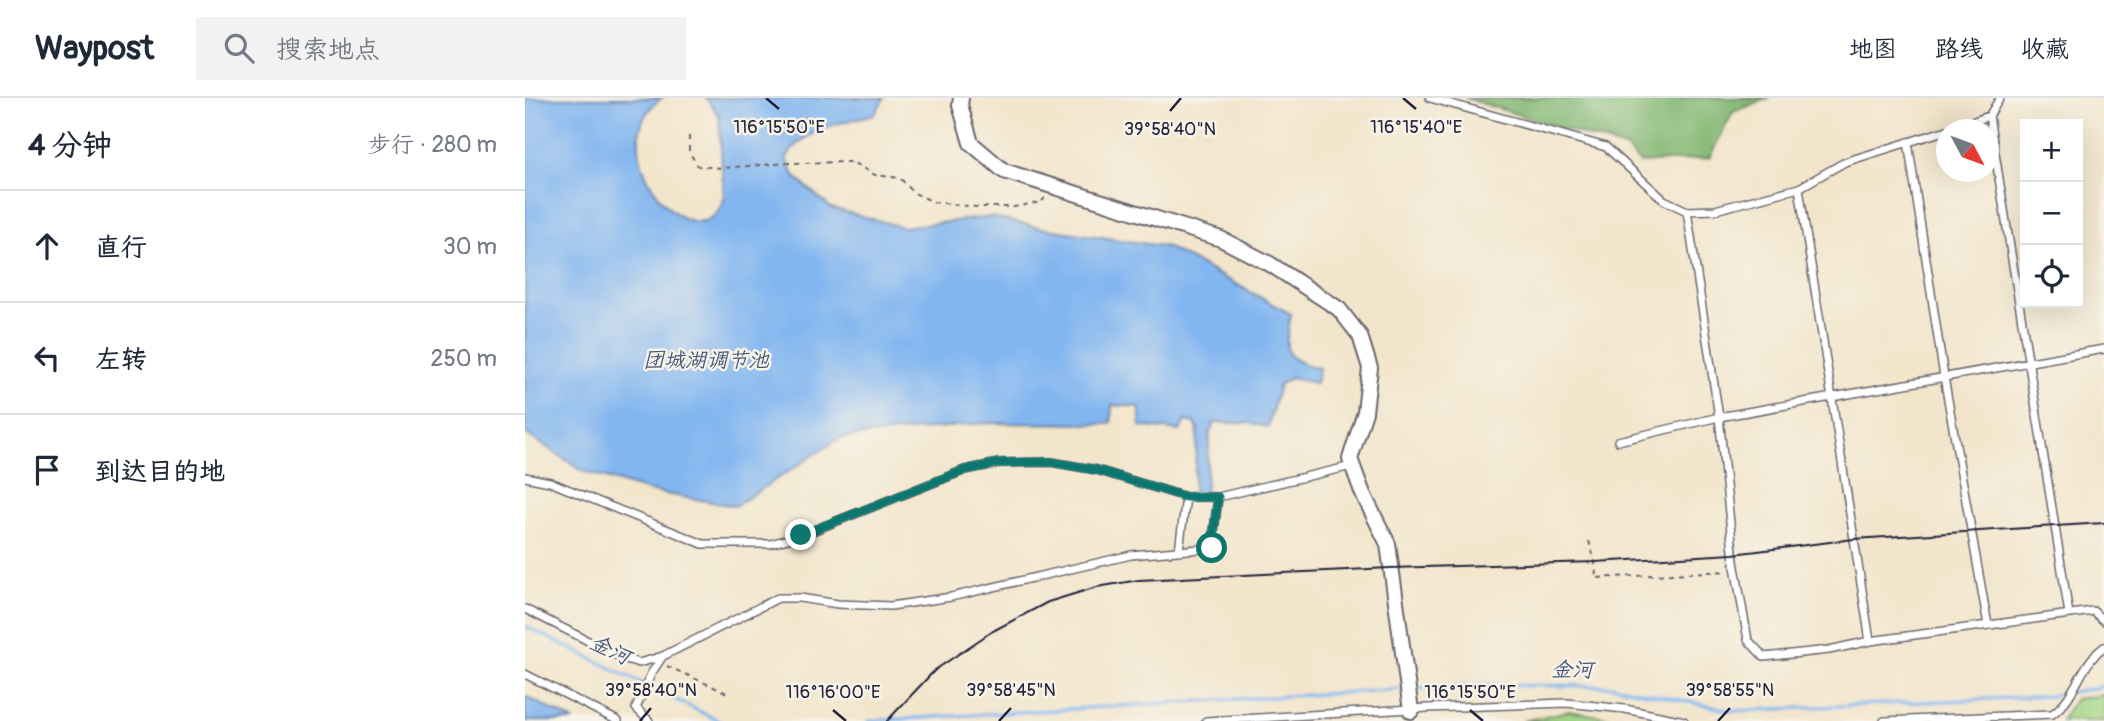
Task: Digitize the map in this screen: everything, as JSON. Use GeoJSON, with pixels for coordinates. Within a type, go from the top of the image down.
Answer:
{"type":"FeatureCollection","features":[{"type":"Feature","properties":{"kind":"street"},"geometry":{"type":"LineString","coordinates":[[961,98],[960,105],[971,143],[1004,171],[1221,239],[1270,264],[1339,309],[1360,336],[1370,368],[1365,412],[1350,459],[1388,544],[1410,706]]}},
{"type":"Feature","properties":{"kind":"lane"},"geometry":{"type":"LineString","coordinates":[[1430,98],[1606,147],[1664,200],[1686,211],[1715,210],[1799,188],[1845,162],[1936,133]]}},
{"type":"Feature","properties":{"kind":"lane"},"geometry":{"type":"LineString","coordinates":[[2000,98],[1989,117],[2069,614]]}},
{"type":"Feature","properties":{"kind":"lane"},"geometry":{"type":"LineString","coordinates":[[1983,119],[1989,117]]}},
{"type":"Feature","properties":{"kind":"lane"},"geometry":{"type":"LineString","coordinates":[[1908,142],[1944,377],[1988,625]]}},
{"type":"Feature","properties":{"kind":"lane"},"geometry":{"type":"LineString","coordinates":[[1799,188],[1870,641]]}},
{"type":"Feature","properties":{"kind":"lane"},"geometry":{"type":"LineString","coordinates":[[1686,211],[1719,417],[1735,570],[1748,640],[1764,657],[2093,611],[2104,621]]}},
{"type":"Feature","properties":{"kind":"lane"},"geometry":{"type":"LineString","coordinates":[[1618,441],[1719,417],[2104,349]]}},
{"type":"Feature","properties":{"kind":"lane"},"geometry":{"type":"LineString","coordinates":[[525,477],[550,482],[703,544],[770,544],[801,535],[965,470],[999,463],[1051,462],[1097,470],[1186,497],[1218,497],[1352,466]]}},
{"type":"Feature","properties":{"kind":"lane"},"geometry":{"type":"LineString","coordinates":[[1179,550],[1186,497]]}},
{"type":"Feature","properties":{"kind":"lane"},"geometry":{"type":"LineString","coordinates":[[525,609],[621,657],[639,663],[661,659],[778,598],[891,606],[951,597],[1131,555],[1212,548],[1218,497]]}},
{"type":"Feature","properties":{"kind":"lane"},"geometry":{"type":"LineString","coordinates":[[1884,721],[2052,714],[2063,707],[2075,682],[2094,654],[2104,646]]}},
{"type":"Feature","properties":{"kind":"lane"},"geometry":{"type":"LineString","coordinates":[[649,721],[636,708],[661,659]]}},
{"type":"Feature","properties":{"kind":"lane"},"geometry":{"type":"LineString","coordinates":[[525,674],[618,721]]}},
{"type":"Feature","properties":{"kind":"lane"},"geometry":{"type":"LineString","coordinates":[[1206,721],[1410,706],[1567,704],[1625,709],[1684,721]]}},
{"type":"Feature","properties":{"kind":"path"},"geometry":{"type":"LineString","coordinates":[[689,136],[689,152],[698,166],[721,168],[852,162],[875,175],[900,178],[914,193],[934,202],[977,207],[1014,207],[1041,202],[1055,187]]}},
{"type":"Feature","properties":{"kind":"path"},"geometry":{"type":"LineString","coordinates":[[1590,541],[1596,578],[1735,570]]}},
{"type":"Feature","properties":{"kind":"path"},"geometry":{"type":"LineString","coordinates":[[661,659],[727,693]]}},
{"type":"Feature","properties":{"kind":"green space"},"geometry":{"type":"Polygon","coordinates":[[[1465,98],[1769,98],[1733,112],[1709,158],[1640,163],[1625,148],[1465,98]]]}},
{"type":"Feature","properties":{"kind":"green space"},"geometry":{"type":"Polygon","coordinates":[[[2104,695],[2104,721],[2061,721],[2075,699],[2104,695]]]}},
{"type":"Feature","properties":{"kind":"green space"},"geometry":{"type":"Polygon","coordinates":[[[1569,711],[1629,721],[1523,721],[1569,711]]]}},
{"type":"Feature","properties":{"kind":"water","name":"团城湖调节池"},"geometry":{"type":"Polygon","coordinates":[[[525,98],[662,98],[644,119],[639,144],[644,170],[657,194],[674,212],[693,221],[711,218],[724,199],[719,115],[706,98],[884,98],[875,114],[813,133],[793,148],[786,159],[795,177],[831,208],[902,227],[991,217],[1041,228],[1167,247],[1291,314],[1287,336],[1288,351],[1297,361],[1319,368],[1316,383],[1291,378],[1279,385],[1268,427],[1248,423],[1214,423],[1210,432],[1205,493],[1193,492],[1198,430],[1195,423],[1185,421],[1180,431],[1140,426],[1140,407],[1112,405],[1111,424],[986,423],[840,438],[735,506],[648,491],[583,471],[525,433],[525,98]]]}},
{"type":"Feature","properties":{"kind":"water"},"geometry":{"type":"Polygon","coordinates":[[[525,696],[574,721],[525,721],[525,696]]]}},
{"type":"Feature","properties":{"kind":"waterway","name":"金河"},"geometry":{"type":"LineString","coordinates":[[525,626],[719,721]]}},
{"type":"Feature","properties":{"kind":"waterway","name":"金河"},"geometry":{"type":"LineString","coordinates":[[1414,689],[1489,685],[1614,686],[1733,711],[2050,696],[2104,686]]}},
{"type":"Feature","properties":{"kind":"waterway","name":"金河"},"geometry":{"type":"LineString","coordinates":[[869,721],[1406,689]]}},
{"type":"Feature","properties":{"kind":"tram line"},"geometry":{"type":"LineString","coordinates":[[887,721],[935,670],[991,632],[1048,602],[1097,587],[1139,580],[1733,554],[1854,539],[2104,523]]}},
{"type":"Feature","properties":{"kind":"route"},"geometry":{"type":"LineString","coordinates":[[801,535],[965,470],[999,463],[1051,462],[1097,470],[1186,497],[1218,497],[1212,548]]}}]}
